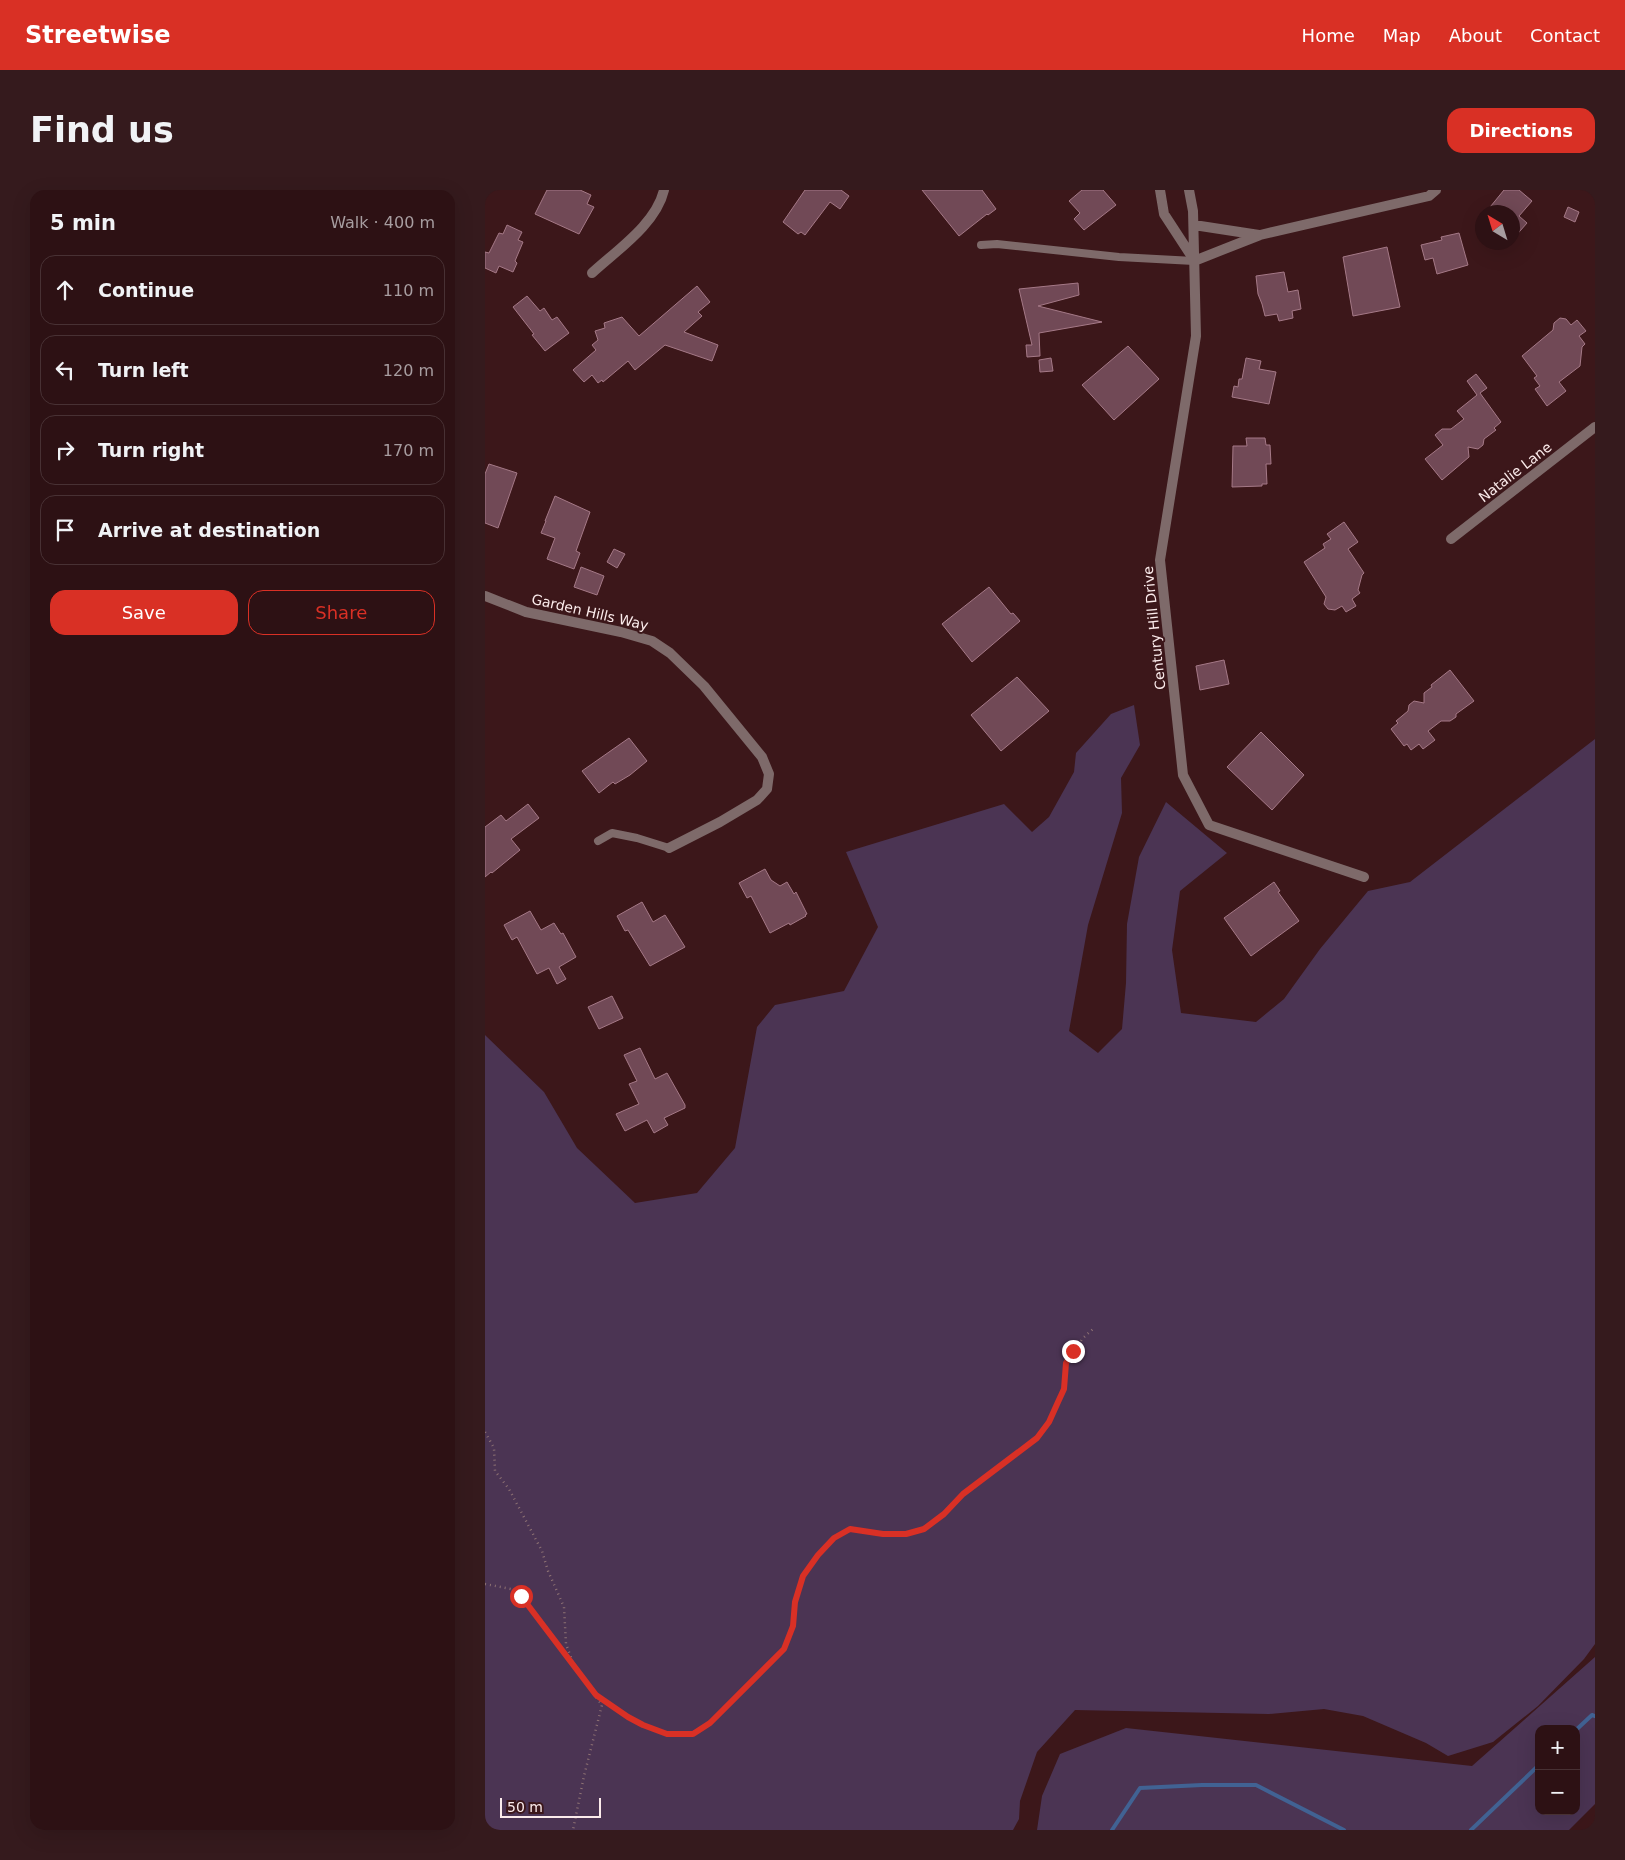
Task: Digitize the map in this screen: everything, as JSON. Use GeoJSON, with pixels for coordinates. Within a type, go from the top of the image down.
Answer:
{"type":"FeatureCollection","features":[{"type":"Feature","properties":{"kind":"street"},"geometry":{"type":"LineString","coordinates":[[592,272],[645,224],[662,201],[665,190]]}},
{"type":"Feature","properties":{"kind":"street"},"geometry":{"type":"LineString","coordinates":[[1160,190],[1164,214],[1194,261],[1260,235],[1429,196],[1437,190]]}},
{"type":"Feature","properties":{"kind":"street","name":"Century Hill Drive"},"geometry":{"type":"LineString","coordinates":[[1189,190],[1194,226],[1196,336],[1160,560],[1183,774],[1209,825],[1364,877]]}},
{"type":"Feature","properties":{"kind":"street"},"geometry":{"type":"LineString","coordinates":[[1194,226],[1260,235]]}},
{"type":"Feature","properties":{"kind":"street","name":"Natalie Lane"},"geometry":{"type":"LineString","coordinates":[[1451,539],[1595,427]]}},
{"type":"Feature","properties":{"kind":"street","name":"Garden Hills Way"},"geometry":{"type":"LineString","coordinates":[[485,596],[527,612],[621,632],[653,641],[670,653],[704,686],[762,757],[769,774],[767,789],[757,800],[720,822],[669,848]]}},
{"type":"Feature","properties":{"kind":"lane"},"geometry":{"type":"LineString","coordinates":[[981,245],[997,244],[1119,257],[1194,261]]}},
{"type":"Feature","properties":{"kind":"lane"},"geometry":{"type":"LineString","coordinates":[[598,841],[612,832],[669,848]]}},
{"type":"Feature","properties":{"kind":"path"},"geometry":{"type":"LineString","coordinates":[[596,1695],[628,1717],[667,1734],[693,1734],[710,1723],[784,1649],[793,1626],[795,1602],[803,1576],[818,1555],[834,1538],[850,1529],[883,1534],[906,1534],[924,1529],[944,1514],[963,1494],[1037,1438],[1049,1422],[1064,1389],[1066,1363],[1083,1338],[1093,1329]]}},
{"type":"Feature","properties":{"kind":"path"},"geometry":{"type":"LineString","coordinates":[[485,1432],[494,1448],[495,1471],[509,1489],[542,1551],[548,1571],[564,1606],[566,1644],[574,1666]]}},
{"type":"Feature","properties":{"kind":"path"},"geometry":{"type":"LineString","coordinates":[[485,1584],[511,1589],[521,1596],[602,1705],[583,1776],[573,1830]]}},
{"type":"Feature","properties":{"kind":"shaded area"},"geometry":{"type":"Polygon","coordinates":[[[1134,705],[1140,745],[1121,778],[1122,813],[1088,925],[1069,1031],[1098,1053],[1122,1029],[1126,983],[1127,924],[1139,857],[1166,802],[1227,853],[1180,891],[1172,950],[1181,1013],[1256,1022],[1284,999],[1320,949],[1368,891],[1410,882],[1595,739],[1595,1644],[1584,1659],[1538,1706],[1493,1742],[1448,1756],[1426,1743],[1363,1716],[1324,1709],[1269,1714],[1075,1710],[1037,1752],[1020,1801],[1019,1819],[1013,1830],[485,1830],[485,1035],[544,1092],[577,1148],[635,1203],[697,1193],[735,1148],[757,1027],[775,1005],[844,991],[878,927],[846,852],[1004,804],[1032,832],[1049,817],[1074,772],[1076,753],[1111,714],[1134,705]]]}},
{"type":"Feature","properties":{"kind":"shaded area"},"geometry":{"type":"Polygon","coordinates":[[[1595,1657],[1595,1804],[1569,1830],[1037,1830],[1042,1796],[1060,1754],[1126,1728],[1472,1766],[1595,1657]]]}},
{"type":"Feature","properties":{"kind":"building"},"geometry":{"type":"Polygon","coordinates":[[[547,190],[580,190],[591,195],[587,204],[594,207],[579,234],[535,214],[547,190]]]}},
{"type":"Feature","properties":{"kind":"building"},"geometry":{"type":"Polygon","coordinates":[[[805,190],[841,190],[849,196],[840,209],[830,202],[805,235],[801,232],[798,234],[783,222],[805,190]]]}},
{"type":"Feature","properties":{"kind":"building"},"geometry":{"type":"Polygon","coordinates":[[[922,190],[982,190],[996,209],[959,236],[922,190]]]}},
{"type":"Feature","properties":{"kind":"building"},"geometry":{"type":"Polygon","coordinates":[[[1082,190],[1103,190],[1116,205],[1084,230],[1074,219],[1080,213],[1069,201],[1082,190]]]}},
{"type":"Feature","properties":{"kind":"building"},"geometry":{"type":"Polygon","coordinates":[[[1504,190],[1519,190],[1532,201],[1520,215],[1520,205],[1492,205],[1504,190]]]}},
{"type":"Feature","properties":{"kind":"building"},"geometry":{"type":"Polygon","coordinates":[[[1568,207],[1579,212],[1575,222],[1564,217],[1568,207]]]}},
{"type":"Feature","properties":{"kind":"building"},"geometry":{"type":"Polygon","coordinates":[[[1520,217],[1527,223],[1520,231],[1520,217]]]}},
{"type":"Feature","properties":{"kind":"building"},"geometry":{"type":"Polygon","coordinates":[[[507,225],[522,232],[518,240],[523,242],[515,261],[517,263],[513,272],[499,266],[496,273],[485,268],[485,252],[489,253],[499,233],[503,234],[507,225]]]}},
{"type":"Feature","properties":{"kind":"building"},"geometry":{"type":"Polygon","coordinates":[[[1459,233],[1468,265],[1437,274],[1433,258],[1425,260],[1421,245],[1442,240],[1441,237],[1459,233]]]}},
{"type":"Feature","properties":{"kind":"building"},"geometry":{"type":"Polygon","coordinates":[[[1387,247],[1400,307],[1353,316],[1343,257],[1387,247]]]}},
{"type":"Feature","properties":{"kind":"building"},"geometry":{"type":"Polygon","coordinates":[[[1284,272],[1288,292],[1298,290],[1301,309],[1292,311],[1293,318],[1279,321],[1277,314],[1265,316],[1258,294],[1256,276],[1284,272]]]}},
{"type":"Feature","properties":{"kind":"building"},"geometry":{"type":"Polygon","coordinates":[[[1078,283],[1079,295],[1038,306],[1102,322],[1039,333],[1040,356],[1027,357],[1026,345],[1032,345],[1019,289],[1078,283]]]}},
{"type":"Feature","properties":{"kind":"building"},"geometry":{"type":"Polygon","coordinates":[[[697,286],[710,302],[698,312],[702,316],[684,332],[718,345],[712,361],[665,345],[635,370],[628,361],[603,382],[602,380],[598,383],[592,375],[584,382],[573,370],[596,350],[592,345],[598,340],[595,331],[605,328],[604,323],[622,317],[639,336],[697,286]]]}},
{"type":"Feature","properties":{"kind":"building"},"geometry":{"type":"Polygon","coordinates":[[[527,296],[540,311],[544,308],[552,320],[557,317],[569,333],[545,351],[513,307],[527,296]]]}},
{"type":"Feature","properties":{"kind":"building"},"geometry":{"type":"Polygon","coordinates":[[[1560,318],[1566,319],[1571,325],[1577,320],[1586,331],[1579,336],[1585,344],[1582,347],[1580,366],[1559,382],[1566,391],[1547,406],[1535,389],[1540,386],[1534,378],[1537,376],[1522,356],[1553,330],[1554,323],[1560,318]]]}},
{"type":"Feature","properties":{"kind":"building"},"geometry":{"type":"Polygon","coordinates":[[[1128,346],[1159,379],[1114,420],[1082,385],[1128,346]]]}},
{"type":"Feature","properties":{"kind":"building"},"geometry":{"type":"Polygon","coordinates":[[[1051,358],[1053,371],[1040,372],[1039,360],[1051,358]]]}},
{"type":"Feature","properties":{"kind":"building"},"geometry":{"type":"Polygon","coordinates":[[[1246,358],[1261,361],[1259,369],[1276,372],[1269,404],[1232,397],[1234,386],[1238,387],[1239,379],[1242,379],[1246,358]]]}},
{"type":"Feature","properties":{"kind":"building"},"geometry":{"type":"Polygon","coordinates":[[[1476,374],[1487,388],[1480,393],[1501,422],[1494,428],[1496,430],[1484,439],[1483,445],[1478,449],[1468,447],[1469,457],[1442,480],[1425,459],[1443,445],[1435,435],[1442,429],[1451,429],[1464,419],[1457,411],[1477,395],[1467,381],[1476,374]]]}},
{"type":"Feature","properties":{"kind":"building"},"geometry":{"type":"Polygon","coordinates":[[[1246,438],[1265,438],[1266,445],[1270,445],[1271,464],[1266,464],[1267,484],[1262,484],[1262,486],[1232,487],[1233,446],[1247,446],[1246,438]]]}},
{"type":"Feature","properties":{"kind":"building"},"geometry":{"type":"Polygon","coordinates":[[[489,464],[517,473],[498,528],[485,523],[485,474],[489,464]]]}},
{"type":"Feature","properties":{"kind":"building"},"geometry":{"type":"Polygon","coordinates":[[[555,496],[590,512],[576,551],[580,553],[574,569],[547,559],[555,538],[541,533],[555,496]]]}},
{"type":"Feature","properties":{"kind":"building"},"geometry":{"type":"Polygon","coordinates":[[[1344,522],[1358,542],[1348,549],[1364,573],[1358,590],[1360,593],[1352,599],[1356,606],[1346,612],[1342,606],[1335,610],[1328,609],[1324,604],[1326,597],[1304,562],[1325,548],[1323,544],[1331,539],[1327,534],[1344,522]]]}},
{"type":"Feature","properties":{"kind":"building"},"geometry":{"type":"Polygon","coordinates":[[[614,549],[625,554],[617,568],[607,562],[614,549]]]}},
{"type":"Feature","properties":{"kind":"building"},"geometry":{"type":"Polygon","coordinates":[[[581,567],[604,576],[597,595],[574,587],[581,567]]]}},
{"type":"Feature","properties":{"kind":"building"},"geometry":{"type":"Polygon","coordinates":[[[989,587],[1011,614],[1013,613],[1020,621],[972,662],[942,624],[989,587]]]}},
{"type":"Feature","properties":{"kind":"building"},"geometry":{"type":"Polygon","coordinates":[[[1224,660],[1229,684],[1200,690],[1196,666],[1224,660]]]}},
{"type":"Feature","properties":{"kind":"building"},"geometry":{"type":"Polygon","coordinates":[[[1450,670],[1474,701],[1456,714],[1456,717],[1450,721],[1441,721],[1428,731],[1435,740],[1423,749],[1419,744],[1411,750],[1407,744],[1404,746],[1391,729],[1398,723],[1396,721],[1408,711],[1409,705],[1414,701],[1424,703],[1424,693],[1450,670]]]}},
{"type":"Feature","properties":{"kind":"building"},"geometry":{"type":"Polygon","coordinates":[[[1017,677],[1049,711],[1001,751],[971,715],[1017,677]]]}},
{"type":"Feature","properties":{"kind":"building"},"geometry":{"type":"Polygon","coordinates":[[[1261,732],[1304,775],[1272,810],[1227,767],[1261,732]]]}},
{"type":"Feature","properties":{"kind":"building"},"geometry":{"type":"Polygon","coordinates":[[[629,738],[647,761],[630,775],[615,784],[613,782],[599,793],[582,771],[629,738]]]}},
{"type":"Feature","properties":{"kind":"building"},"geometry":{"type":"Polygon","coordinates":[[[528,804],[539,818],[511,839],[520,850],[485,877],[485,827],[501,815],[506,821],[528,804]]]}},
{"type":"Feature","properties":{"kind":"building"},"geometry":{"type":"Polygon","coordinates":[[[765,869],[771,880],[780,886],[787,882],[794,894],[796,892],[807,914],[790,925],[789,923],[770,933],[751,896],[747,898],[739,883],[765,869]]]}},
{"type":"Feature","properties":{"kind":"building"},"geometry":{"type":"Polygon","coordinates":[[[1274,882],[1280,891],[1278,892],[1299,921],[1251,956],[1224,918],[1274,882]]]}},
{"type":"Feature","properties":{"kind":"building"},"geometry":{"type":"Polygon","coordinates":[[[642,902],[653,922],[665,915],[685,947],[650,966],[628,930],[625,931],[617,916],[642,902]]]}},
{"type":"Feature","properties":{"kind":"building"},"geometry":{"type":"Polygon","coordinates":[[[530,911],[541,930],[554,923],[561,934],[563,933],[576,957],[559,967],[566,979],[557,984],[549,968],[537,974],[517,937],[512,940],[504,925],[530,911]]]}},
{"type":"Feature","properties":{"kind":"building"},"geometry":{"type":"Polygon","coordinates":[[[612,996],[623,1018],[599,1029],[588,1007],[612,996]]]}},
{"type":"Feature","properties":{"kind":"building"},"geometry":{"type":"Polygon","coordinates":[[[640,1048],[655,1079],[667,1073],[685,1105],[685,1108],[664,1118],[668,1125],[654,1133],[647,1120],[625,1131],[616,1114],[639,1104],[629,1084],[637,1081],[624,1055],[640,1048]]]}},
{"type":"Feature","properties":{"kind":"waterway"},"geometry":{"type":"LineString","coordinates":[[1580,1726],[1592,1715],[1595,1716]]}},
{"type":"Feature","properties":{"kind":"waterway"},"geometry":{"type":"LineString","coordinates":[[1471,1830],[1535,1769]]}},
{"type":"Feature","properties":{"kind":"waterway"},"geometry":{"type":"LineString","coordinates":[[1112,1830],[1140,1788],[1202,1785],[1256,1785],[1344,1830]]}},
{"type":"Feature","properties":{"kind":"route"},"geometry":{"type":"LineString","coordinates":[[521,1596],[596,1695],[643,1725],[667,1734],[693,1734],[710,1723],[784,1649],[793,1626],[795,1602],[803,1576],[818,1555],[834,1538],[850,1529],[883,1534],[906,1534],[924,1529],[944,1514],[963,1494],[1001,1463],[1021,1451],[1037,1438],[1049,1422],[1064,1389],[1066,1363],[1073,1351]]}}]}
